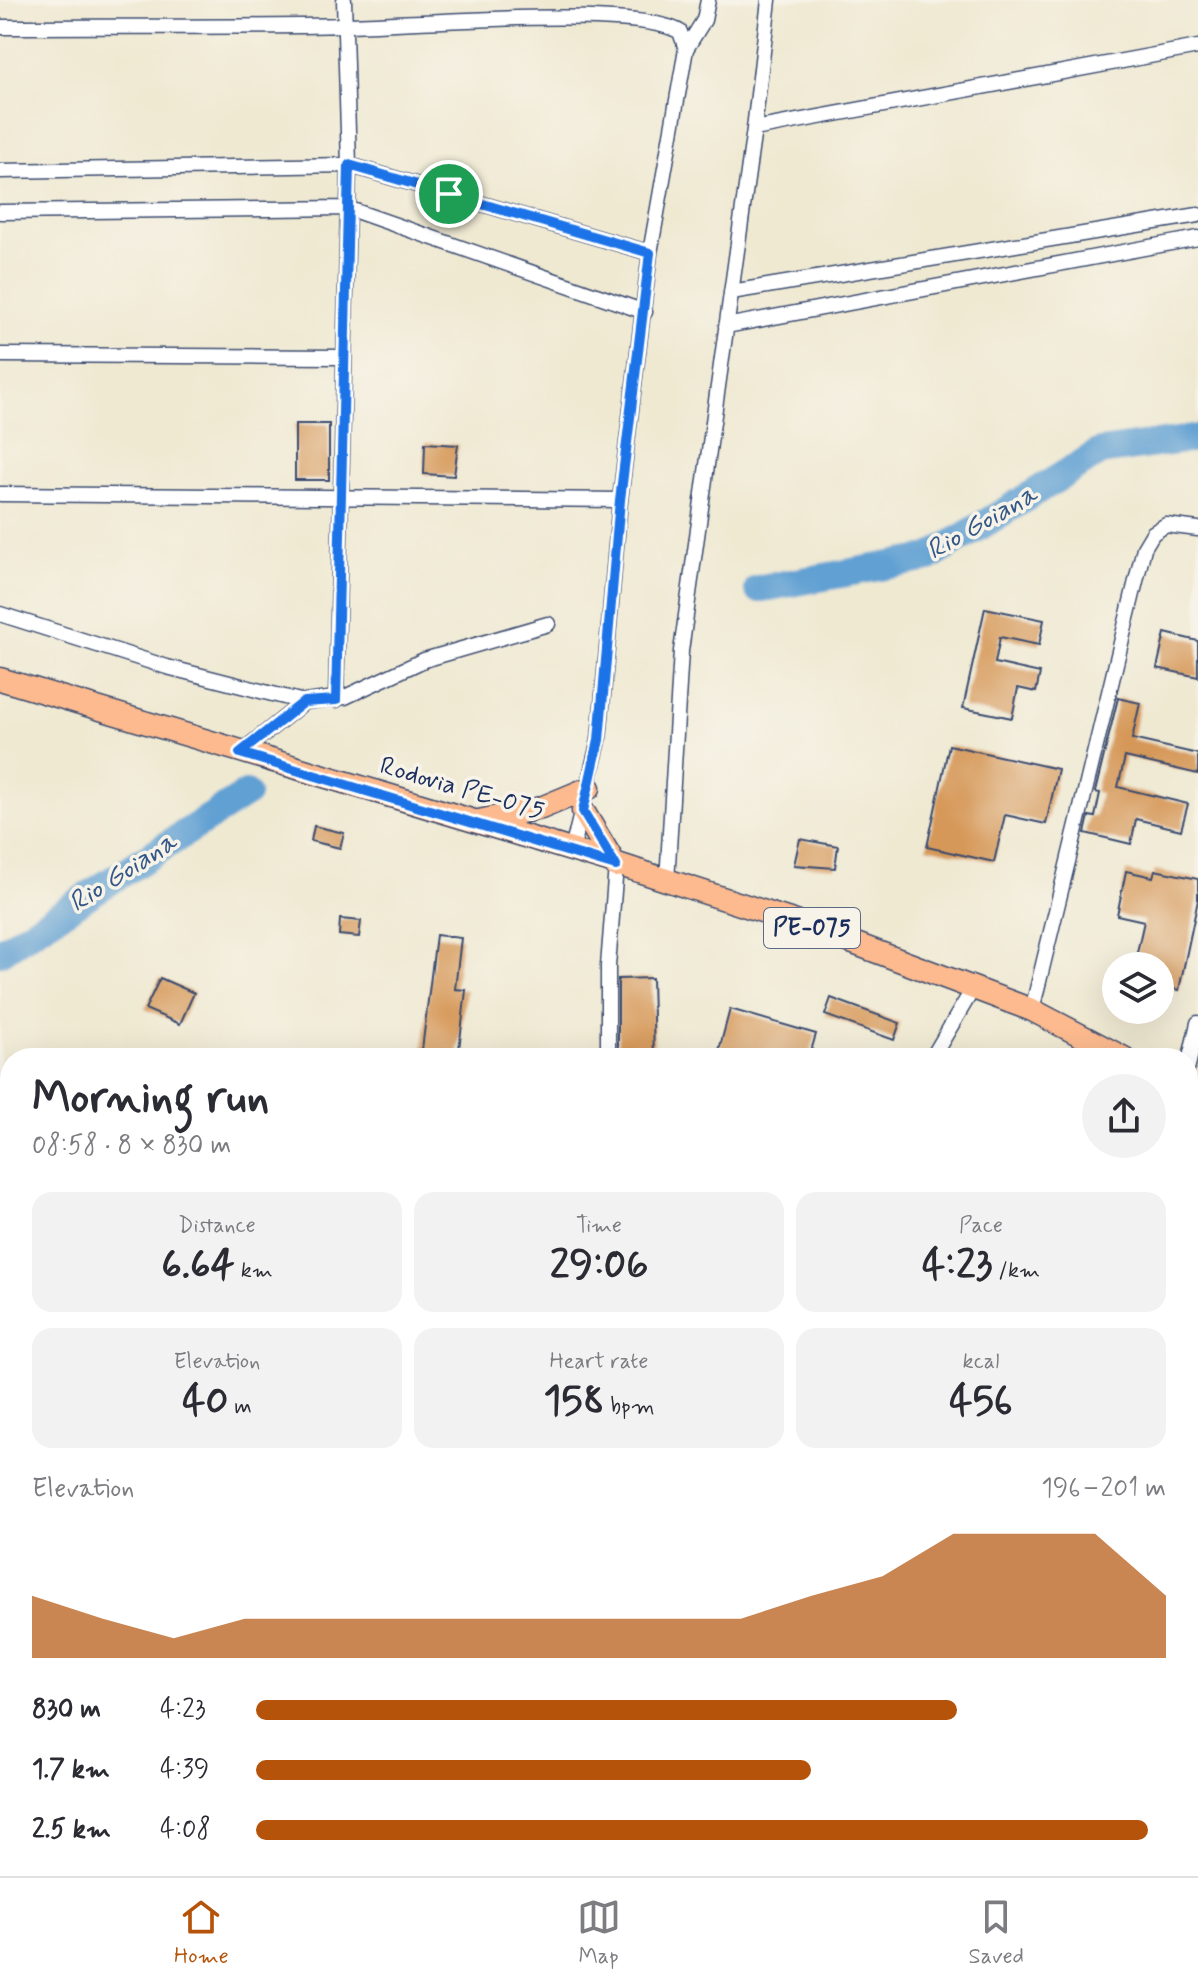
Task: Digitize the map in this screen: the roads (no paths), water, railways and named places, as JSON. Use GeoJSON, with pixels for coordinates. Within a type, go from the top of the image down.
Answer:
{"type":"FeatureCollection","features":[{"type":"Feature","properties":{"kind":"main road","name":"Rodovia PE-075"},"geometry":{"type":"LineString","coordinates":[[0,679],[572,850],[808,926],[1032,1010],[1105,1048]]}},
{"type":"Feature","properties":{"kind":"main road"},"geometry":{"type":"LineString","coordinates":[[474,822],[541,808],[589,788]]}},
{"type":"Feature","properties":{"kind":"main road"},"geometry":{"type":"LineString","coordinates":[[583,811],[616,866]]}},
{"type":"Feature","properties":{"kind":"street"},"geometry":{"type":"LineString","coordinates":[[336,700],[349,165],[344,0]]}},
{"type":"Feature","properties":{"kind":"street"},"geometry":{"type":"LineString","coordinates":[[572,850],[599,740],[620,500],[650,253],[686,49],[704,20],[708,0]]}},
{"type":"Feature","properties":{"kind":"street"},"geometry":{"type":"LineString","coordinates":[[667,881],[681,651],[754,129],[769,0]]}},
{"type":"Feature","properties":{"kind":"street"},"geometry":{"type":"LineString","coordinates":[[0,27],[344,25],[539,19],[654,21],[680,32],[686,49]]}},
{"type":"Feature","properties":{"kind":"street"},"geometry":{"type":"LineString","coordinates":[[754,129],[1198,47]]}},
{"type":"Feature","properties":{"kind":"street"},"geometry":{"type":"LineString","coordinates":[[0,171],[349,165],[650,253]]}},
{"type":"Feature","properties":{"kind":"street"},"geometry":{"type":"LineString","coordinates":[[0,212],[347,208],[645,312]]}},
{"type":"Feature","properties":{"kind":"street"},"geometry":{"type":"LineString","coordinates":[[731,292],[1198,215]]}},
{"type":"Feature","properties":{"kind":"street"},"geometry":{"type":"LineString","coordinates":[[726,326],[1198,238]]}},
{"type":"Feature","properties":{"kind":"street"},"geometry":{"type":"LineString","coordinates":[[0,355],[342,357]]}},
{"type":"Feature","properties":{"kind":"street"},"geometry":{"type":"LineString","coordinates":[[0,494],[620,500]]}},
{"type":"Feature","properties":{"kind":"street"},"geometry":{"type":"LineString","coordinates":[[1032,1010],[1144,548],[1153,533],[1166,525],[1198,529]]}},
{"type":"Feature","properties":{"kind":"street"},"geometry":{"type":"LineString","coordinates":[[0,614],[167,667],[304,702],[336,700],[451,650],[548,624]]}},
{"type":"Feature","properties":{"kind":"street"},"geometry":{"type":"LineString","coordinates":[[240,753],[304,702]]}},
{"type":"Feature","properties":{"kind":"street"},"geometry":{"type":"LineString","coordinates":[[608,1048],[608,966],[616,866]]}},
{"type":"Feature","properties":{"kind":"street"},"geometry":{"type":"LineString","coordinates":[[938,1048],[974,987]]}},
{"type":"Feature","properties":{"kind":"street"},"geometry":{"type":"LineString","coordinates":[[1192,1048],[1198,1023]]}},
{"type":"Feature","properties":{"kind":"waterway","name":"Rio Goiana"},"geometry":{"type":"LineString","coordinates":[[758,589],[929,558],[1100,452],[1198,438]]}},
{"type":"Feature","properties":{"kind":"waterway","name":"Rio Goiana"},"geometry":{"type":"LineString","coordinates":[[0,952],[246,794]]}}]}
